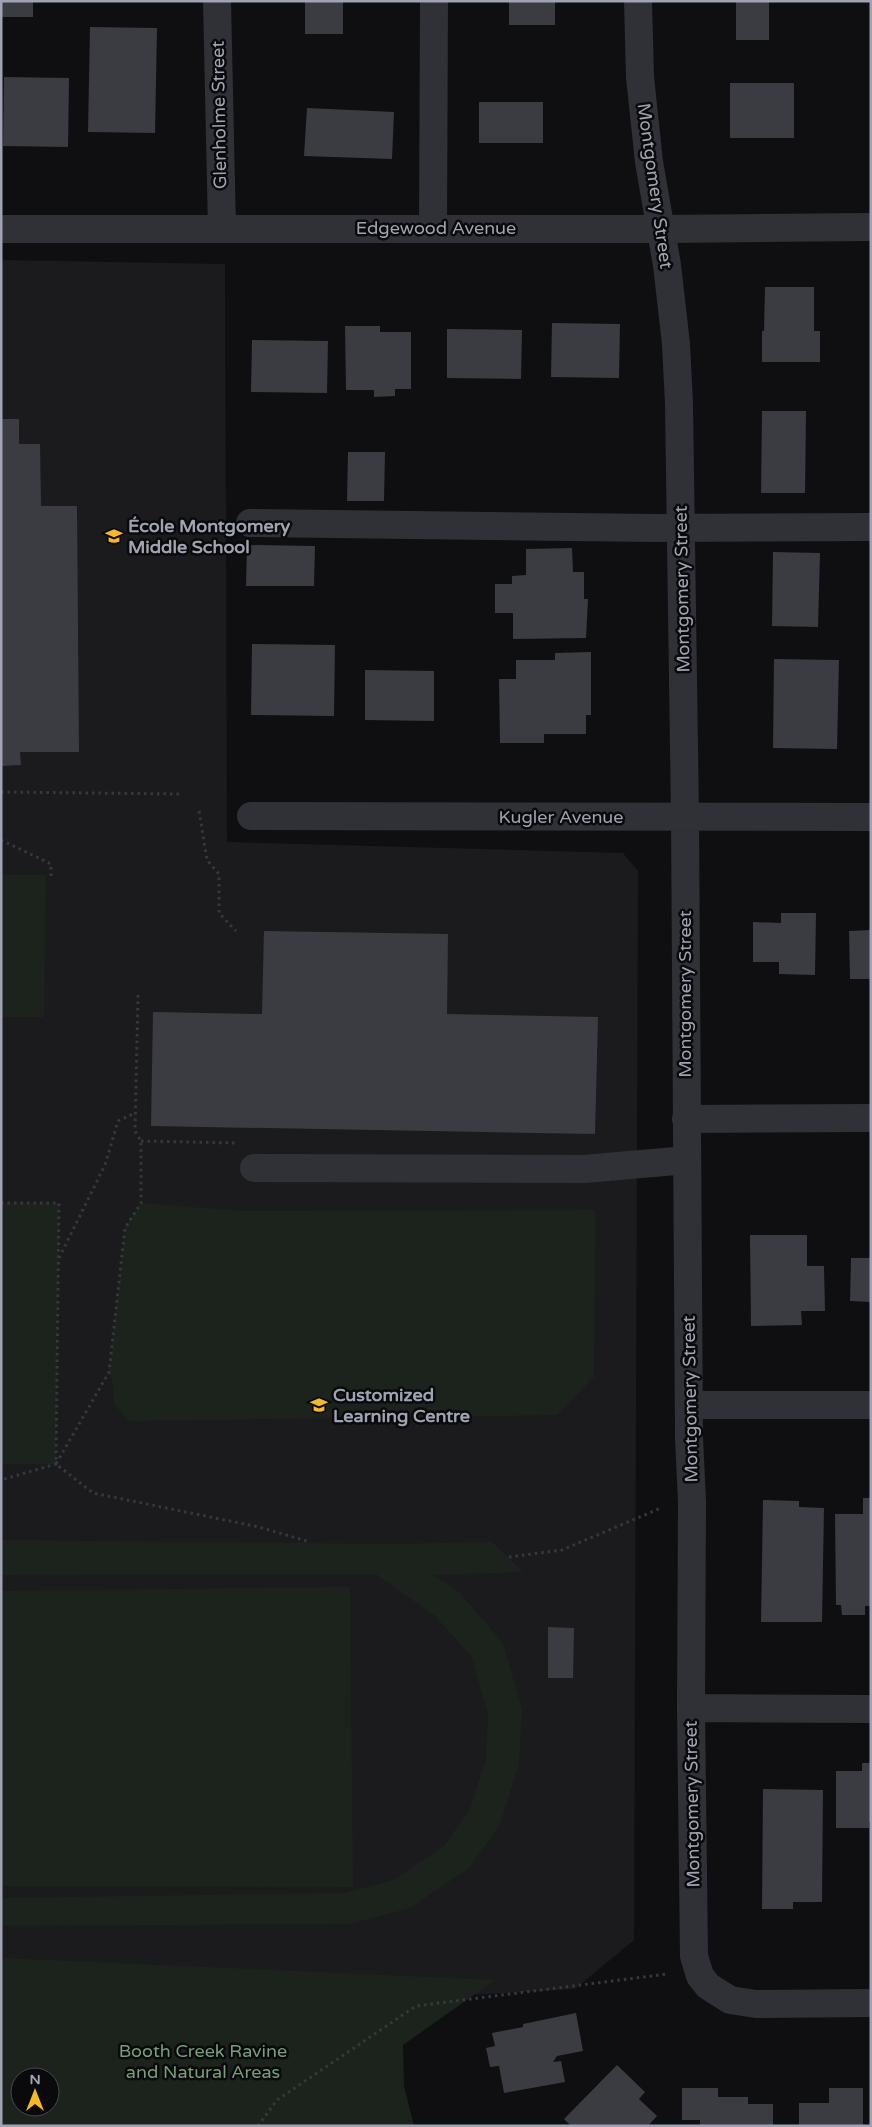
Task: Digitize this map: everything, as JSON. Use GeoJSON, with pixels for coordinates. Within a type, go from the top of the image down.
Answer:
{"type":"FeatureCollection","features":[{"type":"Feature","properties":{"kind":"street","name":"Glenholme Street"},"geometry":{"type":"LineString","coordinates":[[217,1],[222,229]]}},
{"type":"Feature","properties":{"kind":"street"},"geometry":{"type":"LineString","coordinates":[[433,228],[434,1]]}},
{"type":"Feature","properties":{"kind":"street","name":"Montgomery Street"},"geometry":{"type":"LineString","coordinates":[[638,1],[640,76],[649,162],[667,265],[676,344],[685,817],[686,1119],[692,1502],[691,1708],[694,1956],[700,1976],[708,1986],[730,2000],[742,2002],[871,2003]]}},
{"type":"Feature","properties":{"kind":"street","name":"Edgewood Avenue"},"geometry":{"type":"LineString","coordinates":[[1,230],[433,228],[661,230],[871,227]]}},
{"type":"Feature","properties":{"kind":"street"},"geometry":{"type":"LineString","coordinates":[[250,523],[681,528],[871,527]]}},
{"type":"Feature","properties":{"kind":"street","name":"Kugler Avenue"},"geometry":{"type":"LineString","coordinates":[[251,816],[871,817]]}},
{"type":"Feature","properties":{"kind":"street"},"geometry":{"type":"LineString","coordinates":[[686,1119],[871,1118]]}},
{"type":"Feature","properties":{"kind":"street"},"geometry":{"type":"LineString","coordinates":[[254,1168],[584,1169],[687,1160]]}},
{"type":"Feature","properties":{"kind":"street"},"geometry":{"type":"LineString","coordinates":[[689,1405],[871,1405]]}},
{"type":"Feature","properties":{"kind":"street"},"geometry":{"type":"LineString","coordinates":[[691,1708],[871,1709]]}},
{"type":"Feature","properties":{"kind":"path"},"geometry":{"type":"LineString","coordinates":[[1,792],[180,794]]}},
{"type":"Feature","properties":{"kind":"path"},"geometry":{"type":"LineString","coordinates":[[199,811],[207,860],[219,874],[219,913],[236,931]]}},
{"type":"Feature","properties":{"kind":"path"},"geometry":{"type":"LineString","coordinates":[[1,840],[51,864],[51,877]]}},
{"type":"Feature","properties":{"kind":"path"},"geometry":{"type":"LineString","coordinates":[[1,1480],[56,1464],[110,1372],[125,1228],[141,1203],[141,1141],[135,1131],[138,995]]}},
{"type":"Feature","properties":{"kind":"path"},"geometry":{"type":"LineString","coordinates":[[58,1259],[106,1165],[118,1121],[135,1113]]}},
{"type":"Feature","properties":{"kind":"path"},"geometry":{"type":"LineString","coordinates":[[1,1202],[59,1203],[56,1464]]}},
{"type":"Feature","properties":{"kind":"path"},"geometry":{"type":"LineString","coordinates":[[56,1464],[93,1493],[259,1527],[310,1542]]}},
{"type":"Feature","properties":{"kind":"path"},"geometry":{"type":"LineString","coordinates":[[509,1557],[562,1550],[655,1509],[692,1502]]}},
{"type":"Feature","properties":{"kind":"path"},"geometry":{"type":"LineString","coordinates":[[258,2126],[277,2100],[416,2006],[668,1974]]}},
{"type":"Feature","properties":{"kind":"shaded area","name":"Customized Learning Centre"},"geometry":{"type":"Polygon","coordinates":[[[1,260],[225,264],[227,842],[623,853],[638,871],[634,1940],[575,1989],[403,1999],[1,1997],[1,260]]]}},
{"type":"Feature","properties":{"kind":"green space"},"geometry":{"type":"Polygon","coordinates":[[[1,875],[46,875],[44,1017],[1,1017],[1,875]]]}},
{"type":"Feature","properties":{"kind":"green space"},"geometry":{"type":"Polygon","coordinates":[[[1,1203],[59,1203],[56,1464],[1,1464],[1,1203]]]}},
{"type":"Feature","properties":{"kind":"green space"},"geometry":{"type":"Polygon","coordinates":[[[141,1203],[241,1211],[595,1210],[594,1377],[557,1415],[129,1421],[114,1404],[113,1383],[109,1372],[125,1228],[141,1203]]]}},
{"type":"Feature","properties":{"kind":"green space"},"geometry":{"type":"Polygon","coordinates":[[[1,1540],[389,1544],[492,1542],[523,1572],[433,1575],[459,1592],[503,1643],[522,1710],[519,1764],[500,1824],[469,1868],[410,1908],[350,1924],[1,1926],[1,1898],[344,1893],[394,1880],[444,1846],[470,1809],[486,1759],[488,1714],[472,1657],[435,1616],[376,1574],[1,1575],[1,1540]]]}},
{"type":"Feature","properties":{"kind":"green space"},"geometry":{"type":"Polygon","coordinates":[[[350,1587],[353,1887],[1,1886],[1,1591],[350,1587]]]}},
{"type":"Feature","properties":{"kind":"green space","name":"Booth Creek Ravine and Natural Areas"},"geometry":{"type":"Polygon","coordinates":[[[1,1958],[495,1980],[403,2045],[404,2086],[414,2126],[1,2126],[1,1958]]]}},
{"type":"Feature","properties":{"kind":"building"},"geometry":{"type":"Polygon","coordinates":[[[1,1],[33,1],[33,17],[1,17],[1,1]]]}},
{"type":"Feature","properties":{"kind":"building"},"geometry":{"type":"Polygon","coordinates":[[[305,1],[343,1],[343,34],[305,34],[305,1]]]}},
{"type":"Feature","properties":{"kind":"building"},"geometry":{"type":"Polygon","coordinates":[[[509,1],[555,1],[555,25],[509,25],[509,1]]]}},
{"type":"Feature","properties":{"kind":"building"},"geometry":{"type":"Polygon","coordinates":[[[736,1],[769,1],[769,40],[736,40],[736,1]]]}},
{"type":"Feature","properties":{"kind":"building"},"geometry":{"type":"Polygon","coordinates":[[[90,27],[157,28],[155,133],[88,132],[90,27]]]}},
{"type":"Feature","properties":{"kind":"building"},"geometry":{"type":"Polygon","coordinates":[[[4,77],[69,78],[68,147],[3,146],[4,77]]]}},
{"type":"Feature","properties":{"kind":"building"},"geometry":{"type":"Polygon","coordinates":[[[730,83],[794,83],[794,138],[730,138],[730,83]]]}},
{"type":"Feature","properties":{"kind":"building"},"geometry":{"type":"Polygon","coordinates":[[[479,102],[543,102],[543,143],[479,143],[479,102]]]}},
{"type":"Feature","properties":{"kind":"building"},"geometry":{"type":"Polygon","coordinates":[[[307,108],[394,112],[392,159],[304,156],[307,108]]]}},
{"type":"Feature","properties":{"kind":"building"},"geometry":{"type":"Polygon","coordinates":[[[765,287],[814,287],[814,331],[820,331],[820,362],[762,362],[765,287]]]}},
{"type":"Feature","properties":{"kind":"building"},"geometry":{"type":"Polygon","coordinates":[[[552,323],[620,324],[619,378],[551,377],[552,323]]]}},
{"type":"Feature","properties":{"kind":"building"},"geometry":{"type":"Polygon","coordinates":[[[345,326],[380,326],[380,332],[411,332],[411,389],[395,389],[395,396],[374,397],[374,390],[346,390],[345,326]]]}},
{"type":"Feature","properties":{"kind":"building"},"geometry":{"type":"Polygon","coordinates":[[[447,329],[522,330],[521,379],[447,378],[447,329]]]}},
{"type":"Feature","properties":{"kind":"building"},"geometry":{"type":"Polygon","coordinates":[[[252,340],[328,341],[327,393],[251,392],[252,340]]]}},
{"type":"Feature","properties":{"kind":"building"},"geometry":{"type":"Polygon","coordinates":[[[762,411],[806,411],[805,493],[761,493],[762,411]]]}},
{"type":"Feature","properties":{"kind":"building"},"geometry":{"type":"Polygon","coordinates":[[[1,419],[19,419],[19,444],[40,444],[41,506],[77,506],[79,752],[20,752],[21,765],[1,766],[1,419]]]}},
{"type":"Feature","properties":{"kind":"building"},"geometry":{"type":"Polygon","coordinates":[[[348,452],[385,452],[384,501],[347,501],[348,452]]]}},
{"type":"Feature","properties":{"kind":"building"},"geometry":{"type":"Polygon","coordinates":[[[247,545],[315,546],[314,586],[246,586],[247,545]]]}},
{"type":"Feature","properties":{"kind":"building"},"geometry":{"type":"Polygon","coordinates":[[[572,548],[573,572],[584,572],[584,599],[588,599],[586,638],[513,639],[513,613],[495,613],[495,584],[512,584],[512,576],[526,575],[526,549],[572,548]]]}},
{"type":"Feature","properties":{"kind":"building"},"geometry":{"type":"Polygon","coordinates":[[[773,552],[820,553],[818,627],[772,626],[773,552]]]}},
{"type":"Feature","properties":{"kind":"building"},"geometry":{"type":"Polygon","coordinates":[[[252,644],[335,645],[334,716],[251,715],[252,644]]]}},
{"type":"Feature","properties":{"kind":"building"},"geometry":{"type":"Polygon","coordinates":[[[591,652],[591,715],[586,715],[586,734],[544,734],[544,743],[500,743],[499,679],[516,679],[516,660],[555,660],[555,653],[591,652]]]}},
{"type":"Feature","properties":{"kind":"building"},"geometry":{"type":"Polygon","coordinates":[[[774,659],[839,660],[837,749],[773,748],[774,659]]]}},
{"type":"Feature","properties":{"kind":"building"},"geometry":{"type":"Polygon","coordinates":[[[365,670],[434,671],[434,721],[365,720],[365,670]]]}},
{"type":"Feature","properties":{"kind":"building"},"geometry":{"type":"Polygon","coordinates":[[[781,913],[816,913],[815,975],[779,974],[779,962],[753,962],[753,922],[781,923],[781,913]]]}},
{"type":"Feature","properties":{"kind":"building"},"geometry":{"type":"Polygon","coordinates":[[[871,930],[871,979],[850,979],[849,931],[871,930]]]}},
{"type":"Feature","properties":{"kind":"building"},"geometry":{"type":"Polygon","coordinates":[[[264,931],[448,934],[447,1014],[598,1017],[595,1134],[151,1126],[153,1012],[262,1014],[264,931]]]}},
{"type":"Feature","properties":{"kind":"building"},"geometry":{"type":"Polygon","coordinates":[[[750,1235],[807,1235],[807,1266],[824,1266],[825,1311],[801,1311],[802,1325],[751,1326],[750,1235]]]}},
{"type":"Feature","properties":{"kind":"building"},"geometry":{"type":"Polygon","coordinates":[[[851,1258],[871,1258],[871,1302],[850,1301],[851,1258]]]}},
{"type":"Feature","properties":{"kind":"building"},"geometry":{"type":"Polygon","coordinates":[[[863,1498],[871,1498],[871,1606],[865,1606],[865,1615],[842,1615],[841,1605],[836,1605],[835,1514],[863,1514],[863,1498]]]}},
{"type":"Feature","properties":{"kind":"building"},"geometry":{"type":"Polygon","coordinates":[[[763,1500],[799,1501],[799,1507],[824,1508],[822,1622],[761,1622],[763,1500]]]}},
{"type":"Feature","properties":{"kind":"building"},"geometry":{"type":"Polygon","coordinates":[[[548,1627],[574,1628],[573,1678],[548,1678],[548,1627]]]}},
{"type":"Feature","properties":{"kind":"building"},"geometry":{"type":"Polygon","coordinates":[[[862,1763],[871,1763],[871,1822],[869,1822],[869,1828],[836,1828],[836,1771],[862,1771],[862,1763]]]}},
{"type":"Feature","properties":{"kind":"building"},"geometry":{"type":"Polygon","coordinates":[[[763,1789],[823,1790],[822,1902],[793,1902],[793,1909],[762,1909],[763,1789]]]}},
{"type":"Feature","properties":{"kind":"building"},"geometry":{"type":"Polygon","coordinates":[[[576,2013],[583,2051],[557,2056],[553,2062],[561,2061],[565,2082],[504,2093],[499,2066],[490,2067],[486,2048],[495,2046],[492,2033],[523,2027],[523,2024],[576,2013]]]}},
{"type":"Feature","properties":{"kind":"building"},"geometry":{"type":"Polygon","coordinates":[[[617,2065],[645,2092],[639,2099],[657,2116],[648,2126],[571,2126],[564,2119],[617,2065]]]}},
{"type":"Feature","properties":{"kind":"building"},"geometry":{"type":"Polygon","coordinates":[[[682,2088],[718,2088],[718,2097],[748,2097],[748,2104],[773,2104],[773,2126],[700,2126],[700,2120],[682,2120],[682,2088]]]}},
{"type":"Feature","properties":{"kind":"building"},"geometry":{"type":"Polygon","coordinates":[[[829,2088],[863,2088],[863,2126],[799,2126],[799,2103],[829,2103],[829,2088]]]}},
{"type":"Feature","properties":{"kind":"place","name":"École Montgomery Middle School"},"geometry":{"type":"Point","coordinates":[114,536]}},
{"type":"Feature","properties":{"kind":"place","name":"Customized Learning Centre"},"geometry":{"type":"Point","coordinates":[319,1405]}}]}
